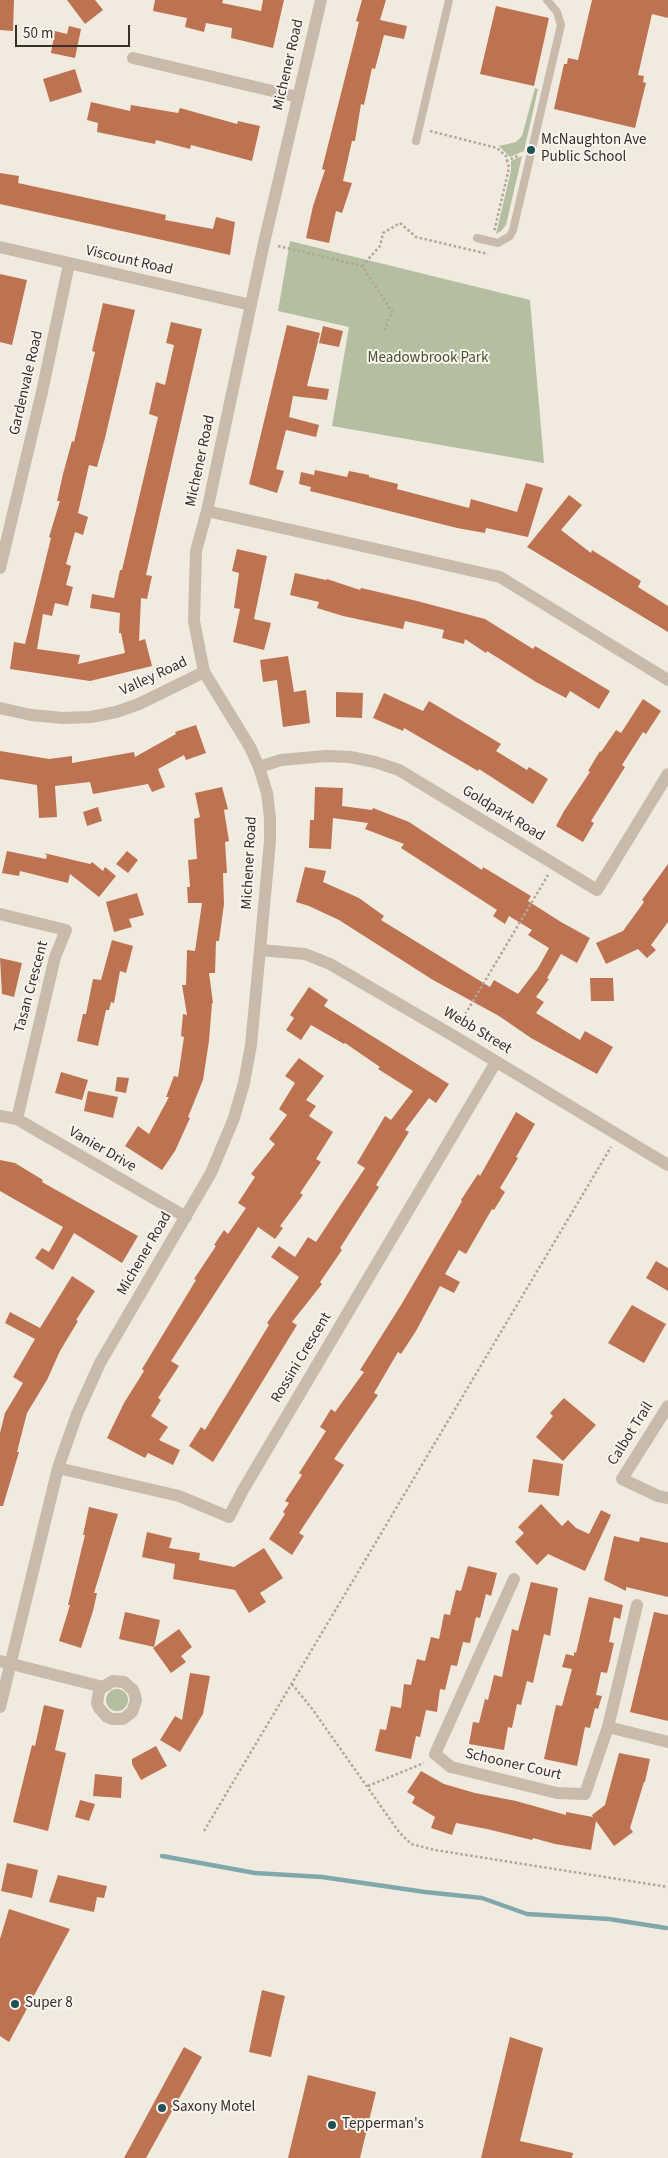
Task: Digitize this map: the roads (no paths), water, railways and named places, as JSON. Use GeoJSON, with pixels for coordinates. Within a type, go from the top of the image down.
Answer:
{"type":"FeatureCollection","features":[{"type":"Feature","properties":{"kind":"street","name":"Michener Road"},"geometry":{"type":"LineString","coordinates":[[0,1707],[6,1663],[58,1468],[77,1414],[100,1363],[186,1217],[223,1147],[244,1083],[260,950],[270,841],[270,818],[267,793],[259,767],[236,723],[204,672],[196,637],[193,599],[196,551],[207,511],[264,243],[321,0]]}},
{"type":"Feature","properties":{"kind":"street"},"geometry":{"type":"LineString","coordinates":[[133,58],[298,97]]}},
{"type":"Feature","properties":{"kind":"street","name":"Viscount Road"},"geometry":{"type":"LineString","coordinates":[[0,248],[251,305]]}},
{"type":"Feature","properties":{"kind":"street","name":"Gardenvale Road"},"geometry":{"type":"LineString","coordinates":[[0,568],[42,392],[69,264]]}},
{"type":"Feature","properties":{"kind":"street"},"geometry":{"type":"LineString","coordinates":[[207,511],[500,577],[668,680]]}},
{"type":"Feature","properties":{"kind":"street","name":"Valley Road"},"geometry":{"type":"LineString","coordinates":[[0,708],[31,715],[63,718],[91,717],[116,712],[139,704],[204,672]]}},
{"type":"Feature","properties":{"kind":"street","name":"Goldpark Road"},"geometry":{"type":"LineString","coordinates":[[259,767],[281,760],[326,756],[350,757],[375,762],[399,770],[597,890],[668,774]]}},
{"type":"Feature","properties":{"kind":"street","name":"Tasan Crescent"},"geometry":{"type":"LineString","coordinates":[[0,914],[66,930],[55,957],[17,1119]]}},
{"type":"Feature","properties":{"kind":"street","name":"Webb Street"},"geometry":{"type":"LineString","coordinates":[[260,950],[305,954],[318,958],[452,1035],[668,1165]]}},
{"type":"Feature","properties":{"kind":"street","name":"Rossini Crescent"},"geometry":{"type":"LineString","coordinates":[[58,1468],[179,1496],[229,1517],[243,1490],[496,1062]]}},
{"type":"Feature","properties":{"kind":"street","name":"Vanier Drive"},"geometry":{"type":"LineString","coordinates":[[0,1116],[17,1119],[186,1217]]}},
{"type":"Feature","properties":{"kind":"street","name":"Calbot Trail"},"geometry":{"type":"LineString","coordinates":[[668,1406],[622,1479],[658,1496],[668,1498]]}},
{"type":"Feature","properties":{"kind":"street","name":"Schooner Court"},"geometry":{"type":"LineString","coordinates":[[514,1579],[435,1754],[451,1767],[460,1770],[557,1793],[585,1794],[608,1727],[637,1605]]}},
{"type":"Feature","properties":{"kind":"street"},"geometry":{"type":"LineString","coordinates":[[6,1663],[103,1687]]}},
{"type":"Feature","properties":{"kind":"street"},"geometry":{"type":"LineString","coordinates":[[608,1727],[668,1742]]}},
{"type":"Feature","properties":{"kind":"lane"},"geometry":{"type":"LineString","coordinates":[[416,141],[449,0]]}},
{"type":"Feature","properties":{"kind":"lane"},"geometry":{"type":"LineString","coordinates":[[477,238],[498,243],[510,236],[513,230],[561,25],[558,12],[547,0]]}},
{"type":"Feature","properties":{"kind":"waterway"},"geometry":{"type":"LineString","coordinates":[[162,1856],[255,1873],[322,1877],[482,1898],[527,1914],[609,1919],[666,1928]]}},
{"type":"Feature","properties":{"kind":"place","name":"McNaughton Ave Public School"},"geometry":{"type":"Point","coordinates":[531,150]}},
{"type":"Feature","properties":{"kind":"place","name":"Super 8"},"geometry":{"type":"Point","coordinates":[15,2004]}},
{"type":"Feature","properties":{"kind":"place","name":"Saxony Motel"},"geometry":{"type":"Point","coordinates":[162,2108]}},
{"type":"Feature","properties":{"kind":"place","name":"Tepperman's"},"geometry":{"type":"Point","coordinates":[332,2125]}},
{"type":"Feature","properties":{"kind":"park label","name":"Meadowbrook Park"},"geometry":{"type":"Point","coordinates":[428,359]}}]}
